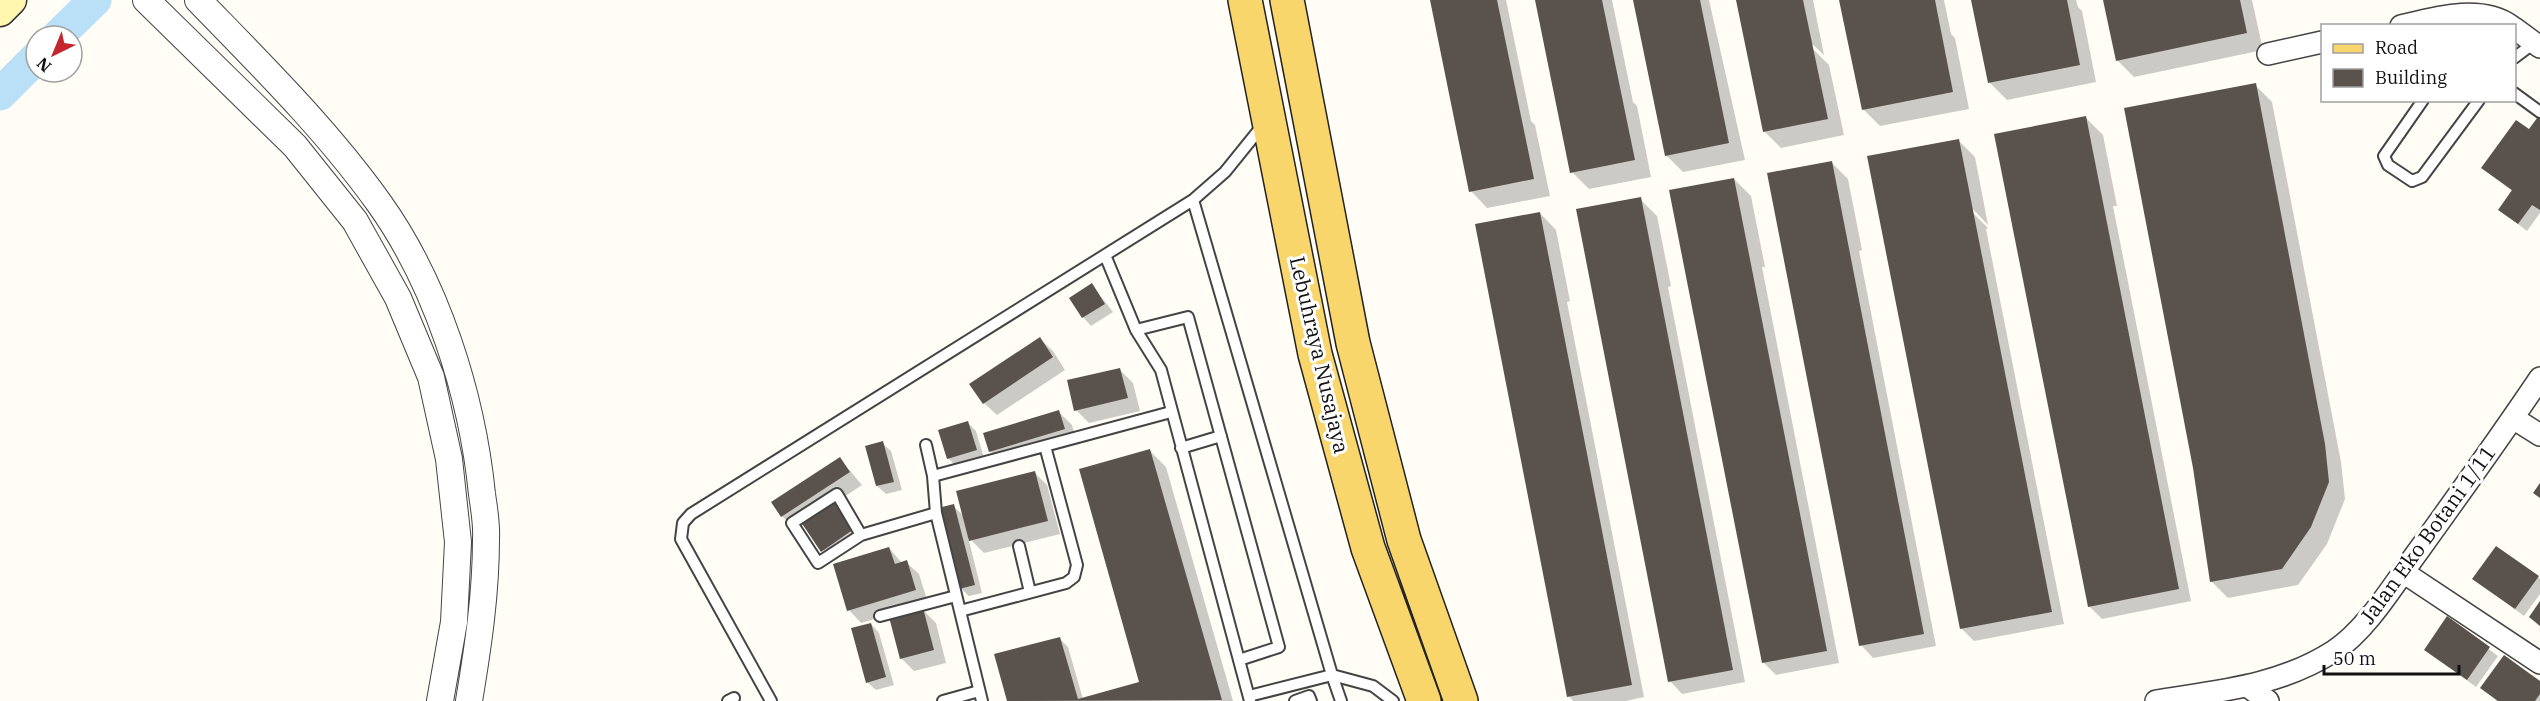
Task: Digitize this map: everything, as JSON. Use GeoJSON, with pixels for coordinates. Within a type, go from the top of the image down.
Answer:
{"type":"FeatureCollection","features":[{"type":"Feature","properties":{"kind":"main road"},"geometry":{"type":"LineString","coordinates":[[0,11],[11,0]]}},
{"type":"Feature","properties":{"kind":"main road","name":"Lebuhraya Nusajaya"},"geometry":{"type":"LineString","coordinates":[[1245,0],[1315,354],[1368,548],[1424,701]]}},
{"type":"Feature","properties":{"kind":"main road","name":"Lebuhraya Nusajaya"},"geometry":{"type":"LineString","coordinates":[[1287,0],[1353,342],[1404,540],[1461,701]]}},
{"type":"Feature","properties":{"kind":"street"},"geometry":{"type":"LineString","coordinates":[[146,0],[295,146],[355,220],[398,298],[430,377],[449,459],[458,542],[454,622],[440,701]]}},
{"type":"Feature","properties":{"kind":"street"},"geometry":{"type":"LineString","coordinates":[[198,0],[313,120],[380,204],[425,281],[457,365],[479,459],[486,537],[482,622],[470,701]]}},
{"type":"Feature","properties":{"kind":"street"},"geometry":{"type":"LineString","coordinates":[[2413,24],[2466,15],[2488,15],[2507,24]]}},
{"type":"Feature","properties":{"kind":"street"},"geometry":{"type":"LineString","coordinates":[[2516,29],[2537,45]]}},
{"type":"Feature","properties":{"kind":"street"},"geometry":{"type":"LineString","coordinates":[[2268,54],[2321,42]]}},
{"type":"Feature","properties":{"kind":"street","name":"Jalan Eko Botani 1/11"},"geometry":{"type":"LineString","coordinates":[[2156,701],[2247,686],[2278,678],[2336,650],[2361,627],[2403,572],[2540,378]]}},
{"type":"Feature","properties":{"kind":"street"},"geometry":{"type":"LineString","coordinates":[[2513,418],[2540,435]]}},
{"type":"Feature","properties":{"kind":"street"},"geometry":{"type":"LineString","coordinates":[[2403,572],[2540,663]]}},
{"type":"Feature","properties":{"kind":"street"},"geometry":{"type":"LineString","coordinates":[[2247,686],[2268,701]]}},
{"type":"Feature","properties":{"kind":"lane"},"geometry":{"type":"LineString","coordinates":[[2516,57],[2537,45]]}},
{"type":"Feature","properties":{"kind":"lane"},"geometry":{"type":"LineString","coordinates":[[2516,94],[2540,112]]}},
{"type":"Feature","properties":{"kind":"lane"},"geometry":{"type":"LineString","coordinates":[[2422,102],[2384,156],[2388,165],[2412,181],[2422,177],[2478,102]]}},
{"type":"Feature","properties":{"kind":"lane"},"geometry":{"type":"LineString","coordinates":[[771,701],[681,539],[683,523],[691,514],[1193,200],[1225,172],[1267,118]]}},
{"type":"Feature","properties":{"kind":"lane"},"geometry":{"type":"LineString","coordinates":[[1193,200],[1339,700]]}},
{"type":"Feature","properties":{"kind":"lane"},"geometry":{"type":"LineString","coordinates":[[1105,255],[1136,330],[1161,370],[1249,699],[1332,675],[1374,686],[1393,701]]}},
{"type":"Feature","properties":{"kind":"lane"},"geometry":{"type":"LineString","coordinates":[[1136,330],[1188,317],[1279,647],[1239,660]]}},
{"type":"Feature","properties":{"kind":"lane"},"geometry":{"type":"LineString","coordinates":[[933,476],[1171,412]]}},
{"type":"Feature","properties":{"kind":"lane"},"geometry":{"type":"LineString","coordinates":[[1181,448],[1221,436]]}},
{"type":"Feature","properties":{"kind":"lane"},"geometry":{"type":"LineString","coordinates":[[926,445],[933,476],[936,513],[980,696],[943,701]]}},
{"type":"Feature","properties":{"kind":"lane"},"geometry":{"type":"LineString","coordinates":[[960,611],[1066,583],[1074,577],[1077,565],[1045,446]]}},
{"type":"Feature","properties":{"kind":"lane"},"geometry":{"type":"LineString","coordinates":[[861,535],[837,494],[792,523],[818,563],[861,535],[936,513]]}},
{"type":"Feature","properties":{"kind":"lane"},"geometry":{"type":"LineString","coordinates":[[1019,546],[1030,592]]}},
{"type":"Feature","properties":{"kind":"lane"},"geometry":{"type":"LineString","coordinates":[[880,616],[956,596]]}},
{"type":"Feature","properties":{"kind":"lane"},"geometry":{"type":"LineString","coordinates":[[1295,701],[1309,696],[1311,701]]}},
{"type":"Feature","properties":{"kind":"building"},"geometry":{"type":"Polygon","coordinates":[[[1430,0],[1497,0],[1534,179],[1469,192],[1430,0]]]}},
{"type":"Feature","properties":{"kind":"building"},"geometry":{"type":"Polygon","coordinates":[[[1535,0],[1602,0],[1635,160],[1570,173],[1535,0]]]}},
{"type":"Feature","properties":{"kind":"building"},"geometry":{"type":"Polygon","coordinates":[[[1633,0],[1700,0],[1729,143],[1665,156],[1633,0]]]}},
{"type":"Feature","properties":{"kind":"building"},"geometry":{"type":"Polygon","coordinates":[[[1736,0],[1803,0],[1828,119],[1763,132],[1736,0]]]}},
{"type":"Feature","properties":{"kind":"building"},"geometry":{"type":"Polygon","coordinates":[[[1839,0],[1935,0],[1953,92],[1862,110],[1839,0]]]}},
{"type":"Feature","properties":{"kind":"building"},"geometry":{"type":"Polygon","coordinates":[[[1971,0],[2067,0],[2080,65],[1988,83],[1971,0]]]}},
{"type":"Feature","properties":{"kind":"building"},"geometry":{"type":"Polygon","coordinates":[[[2103,0],[2240,0],[2247,33],[2116,61],[2103,0]]]}},
{"type":"Feature","properties":{"kind":"building"},"geometry":{"type":"Polygon","coordinates":[[[2256,83],[2325,444],[2329,482],[2311,527],[2282,569],[2210,582],[2193,468],[2124,108],[2256,83]]]}},
{"type":"Feature","properties":{"kind":"building"},"geometry":{"type":"Polygon","coordinates":[[[2540,114],[2540,210],[2532,205],[2518,224],[2498,210],[2512,190],[2481,168],[2516,120],[2529,129],[2540,114]]]}},
{"type":"Feature","properties":{"kind":"building"},"geometry":{"type":"Polygon","coordinates":[[[2086,116],[2179,589],[2088,607],[1994,134],[2086,116]]]}},
{"type":"Feature","properties":{"kind":"building"},"geometry":{"type":"Polygon","coordinates":[[[1959,139],[2052,612],[1960,629],[1867,156],[1959,139]]]}},
{"type":"Feature","properties":{"kind":"building"},"geometry":{"type":"Polygon","coordinates":[[[1832,161],[1924,634],[1859,646],[1767,173],[1832,161]]]}},
{"type":"Feature","properties":{"kind":"building"},"geometry":{"type":"Polygon","coordinates":[[[1734,178],[1827,651],[1762,663],[1669,190],[1734,178]]]}},
{"type":"Feature","properties":{"kind":"building"},"geometry":{"type":"Polygon","coordinates":[[[1641,197],[1733,670],[1668,682],[1576,209],[1641,197]]]}},
{"type":"Feature","properties":{"kind":"building"},"geometry":{"type":"Polygon","coordinates":[[[1540,212],[1632,685],[1567,697],[1475,224],[1540,212]]]}},
{"type":"Feature","properties":{"kind":"building"},"geometry":{"type":"Polygon","coordinates":[[[1092,283],[1105,304],[1082,318],[1069,298],[1092,283]]]}},
{"type":"Feature","properties":{"kind":"building"},"geometry":{"type":"Polygon","coordinates":[[[1040,337],[1053,357],[983,404],[969,384],[1040,337]]]}},
{"type":"Feature","properties":{"kind":"building"},"geometry":{"type":"Polygon","coordinates":[[[1120,368],[1128,398],[1074,411],[1067,380],[1120,368]]]}},
{"type":"Feature","properties":{"kind":"building"},"geometry":{"type":"Polygon","coordinates":[[[1059,410],[1065,429],[989,452],[983,433],[1059,410]]]}},
{"type":"Feature","properties":{"kind":"building"},"geometry":{"type":"Polygon","coordinates":[[[968,421],[977,450],[947,459],[938,430],[968,421]]]}},
{"type":"Feature","properties":{"kind":"building"},"geometry":{"type":"Polygon","coordinates":[[[883,441],[894,482],[876,486],[865,446],[883,441]]]}},
{"type":"Feature","properties":{"kind":"building"},"geometry":{"type":"Polygon","coordinates":[[[1150,449],[1222,700],[1007,701],[994,654],[1060,637],[1078,699],[1139,682],[1079,469],[1150,449]]]}},
{"type":"Feature","properties":{"kind":"building"},"geometry":{"type":"Polygon","coordinates":[[[840,457],[850,472],[781,517],[771,502],[840,457]]]}},
{"type":"Feature","properties":{"kind":"building"},"geometry":{"type":"Polygon","coordinates":[[[1035,471],[1048,521],[969,541],[956,491],[1035,471]]]}},
{"type":"Feature","properties":{"kind":"building"},"geometry":{"type":"Polygon","coordinates":[[[2540,483],[2540,498],[2533,493],[2540,483]]]}},
{"type":"Feature","properties":{"kind":"building"},"geometry":{"type":"Polygon","coordinates":[[[835,500],[854,529],[821,552],[801,522],[835,500]]]}},
{"type":"Feature","properties":{"kind":"building"},"geometry":{"type":"Polygon","coordinates":[[[954,504],[975,585],[959,589],[938,508],[954,504]]]}},
{"type":"Feature","properties":{"kind":"building"},"geometry":{"type":"Polygon","coordinates":[[[2496,546],[2539,576],[2515,609],[2472,579],[2496,546]]]}},
{"type":"Feature","properties":{"kind":"building"},"geometry":{"type":"Polygon","coordinates":[[[889,547],[895,564],[907,560],[916,590],[847,611],[833,564],[889,547]]]}},
{"type":"Feature","properties":{"kind":"building"},"geometry":{"type":"Polygon","coordinates":[[[2540,601],[2540,626],[2529,617],[2540,601]]]}},
{"type":"Feature","properties":{"kind":"building"},"geometry":{"type":"Polygon","coordinates":[[[923,608],[934,650],[900,659],[889,617],[923,608]]]}},
{"type":"Feature","properties":{"kind":"building"},"geometry":{"type":"Polygon","coordinates":[[[2447,616],[2490,647],[2467,680],[2424,650],[2447,616]]]}},
{"type":"Feature","properties":{"kind":"building"},"geometry":{"type":"Polygon","coordinates":[[[871,623],[886,677],[866,683],[851,628],[871,623]]]}},
{"type":"Feature","properties":{"kind":"building"},"geometry":{"type":"Polygon","coordinates":[[[2504,655],[2540,681],[2540,694],[2535,701],[2498,701],[2480,688],[2504,655]]]}},
{"type":"Feature","properties":{"kind":"waterway"},"geometry":{"type":"LineString","coordinates":[[70,24],[95,0]]}},
{"type":"Feature","properties":{"kind":"waterway"},"geometry":{"type":"LineString","coordinates":[[0,94],[24,70]]}}]}
